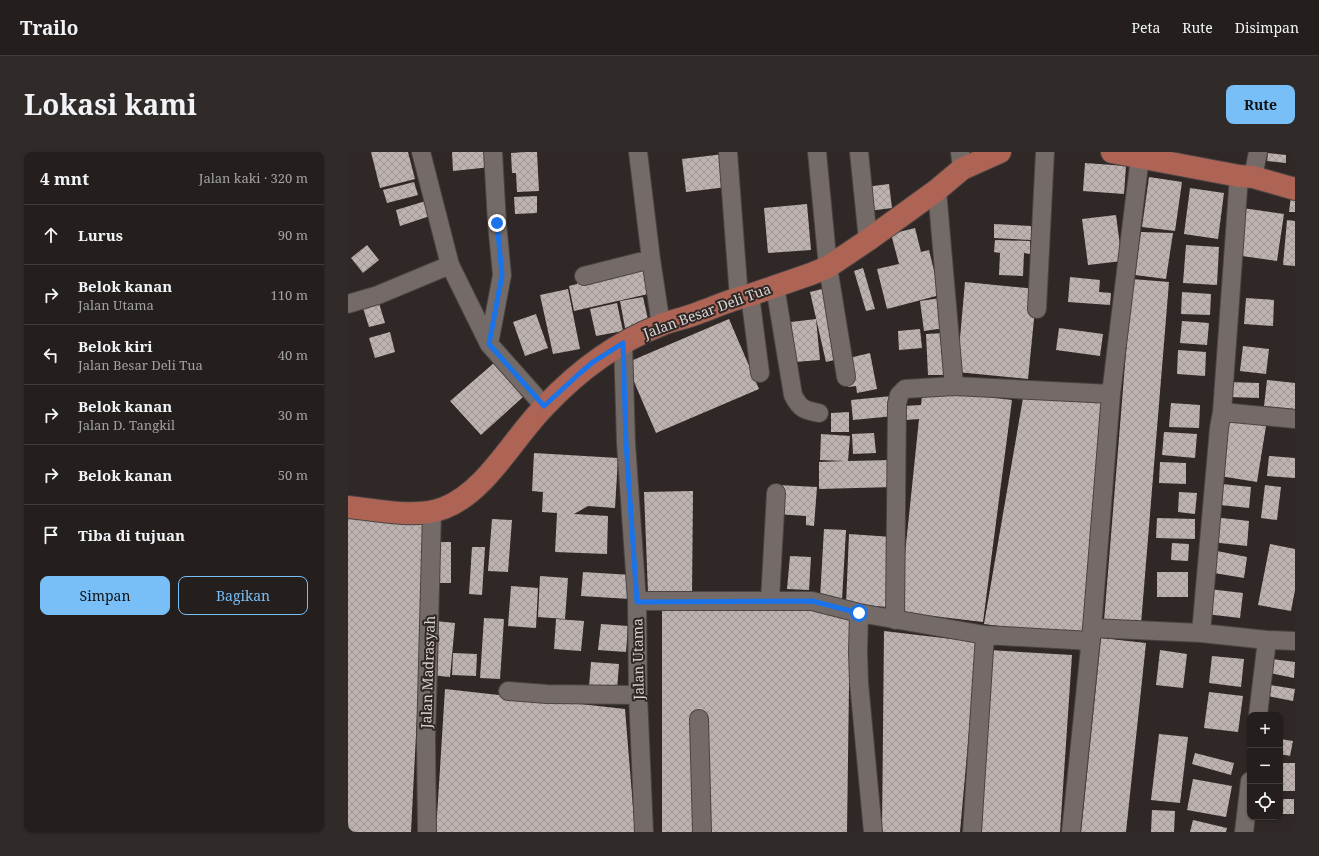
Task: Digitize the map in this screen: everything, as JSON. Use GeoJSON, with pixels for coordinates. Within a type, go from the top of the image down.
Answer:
{"type":"FeatureCollection","features":[{"type":"Feature","properties":{"kind":"main road","name":"Jalan Besar Deli Tua"},"geometry":{"type":"LineString","coordinates":[[348,507],[400,513],[432,512],[458,502],[480,484],[544,406],[584,369],[623,343],[661,324],[696,314],[828,267],[937,190],[961,161],[1000,152]]}},
{"type":"Feature","properties":{"kind":"main road"},"geometry":{"type":"LineString","coordinates":[[1124,154],[1246,177],[1295,189]]}},
{"type":"Feature","properties":{"kind":"street"},"geometry":{"type":"LineString","coordinates":[[421,152],[450,265],[489,344],[544,406]]}},
{"type":"Feature","properties":{"kind":"street"},"geometry":{"type":"LineString","coordinates":[[489,344],[502,275],[493,152]]}},
{"type":"Feature","properties":{"kind":"street"},"geometry":{"type":"LineString","coordinates":[[638,152],[651,259],[661,324]]}},
{"type":"Feature","properties":{"kind":"street"},"geometry":{"type":"LineString","coordinates":[[728,152],[745,297],[760,373]]}},
{"type":"Feature","properties":{"kind":"street"},"geometry":{"type":"LineString","coordinates":[[817,152],[828,267],[846,377]]}},
{"type":"Feature","properties":{"kind":"street"},"geometry":{"type":"LineString","coordinates":[[860,152],[868,240]]}},
{"type":"Feature","properties":{"kind":"street"},"geometry":{"type":"LineString","coordinates":[[1037,309],[1045,152]]}},
{"type":"Feature","properties":{"kind":"street"},"geometry":{"type":"LineString","coordinates":[[1201,633],[1219,428],[1222,412],[1246,177],[1258,152]]}},
{"type":"Feature","properties":{"kind":"street"},"geometry":{"type":"LineString","coordinates":[[1071,832],[1091,635],[1111,394],[1124,154]]}},
{"type":"Feature","properties":{"kind":"street"},"geometry":{"type":"LineString","coordinates":[[937,190],[954,386]]}},
{"type":"Feature","properties":{"kind":"street"},"geometry":{"type":"LineString","coordinates":[[584,276],[651,259]]}},
{"type":"Feature","properties":{"kind":"street"},"geometry":{"type":"LineString","coordinates":[[348,304],[378,294],[450,265]]}},
{"type":"Feature","properties":{"kind":"street"},"geometry":{"type":"LineString","coordinates":[[775,286],[793,395],[798,404],[805,410],[819,413]]}},
{"type":"Feature","properties":{"kind":"street","name":"Jalan Utama"},"geometry":{"type":"LineString","coordinates":[[623,343],[626,443],[637,602],[638,695],[644,832]]}},
{"type":"Feature","properties":{"kind":"street"},"geometry":{"type":"LineString","coordinates":[[895,620],[898,404],[900,395],[905,389],[954,386],[1111,394]]}},
{"type":"Feature","properties":{"kind":"street"},"geometry":{"type":"LineString","coordinates":[[1222,412],[1295,419]]}},
{"type":"Feature","properties":{"kind":"street"},"geometry":{"type":"LineString","coordinates":[[770,600],[776,493]]}},
{"type":"Feature","properties":{"kind":"street","name":"Jalan Madrasyah"},"geometry":{"type":"LineString","coordinates":[[427,832],[426,739],[432,512]]}},
{"type":"Feature","properties":{"kind":"street"},"geometry":{"type":"LineString","coordinates":[[637,602],[770,600],[812,601],[859,613],[985,635],[1201,633],[1267,640],[1295,641]]}},
{"type":"Feature","properties":{"kind":"street"},"geometry":{"type":"LineString","coordinates":[[859,613],[859,683],[873,832]]}},
{"type":"Feature","properties":{"kind":"street"},"geometry":{"type":"LineString","coordinates":[[972,832],[985,635]]}},
{"type":"Feature","properties":{"kind":"street"},"geometry":{"type":"LineString","coordinates":[[1258,712],[1267,640]]}},
{"type":"Feature","properties":{"kind":"street"},"geometry":{"type":"LineString","coordinates":[[508,691],[547,694],[638,695]]}},
{"type":"Feature","properties":{"kind":"street"},"geometry":{"type":"LineString","coordinates":[[699,720],[702,832]]}},
{"type":"Feature","properties":{"kind":"street"},"geometry":{"type":"LineString","coordinates":[[1244,832],[1250,784]]}},
{"type":"Feature","properties":{"kind":"building"},"geometry":{"type":"Polygon","coordinates":[[[371,152],[408,152],[415,179],[380,188],[371,152]]]}},
{"type":"Feature","properties":{"kind":"building"},"geometry":{"type":"Polygon","coordinates":[[[452,152],[490,152],[491,167],[453,171],[452,152]]]}},
{"type":"Feature","properties":{"kind":"building"},"geometry":{"type":"Polygon","coordinates":[[[537,152],[539,191],[517,192],[516,173],[512,173],[511,153],[537,152]]]}},
{"type":"Feature","properties":{"kind":"building"},"geometry":{"type":"Polygon","coordinates":[[[1268,153],[1286,155],[1286,163],[1267,161],[1268,153]]]}},
{"type":"Feature","properties":{"kind":"building"},"geometry":{"type":"Polygon","coordinates":[[[724,154],[727,187],[686,192],[682,159],[724,154]]]}},
{"type":"Feature","properties":{"kind":"building"},"geometry":{"type":"Polygon","coordinates":[[[1085,163],[1126,166],[1124,194],[1083,191],[1085,163]]]}},
{"type":"Feature","properties":{"kind":"building"},"geometry":{"type":"Polygon","coordinates":[[[1149,177],[1182,182],[1175,231],[1142,227],[1149,177]]]}},
{"type":"Feature","properties":{"kind":"building"},"geometry":{"type":"Polygon","coordinates":[[[414,182],[418,195],[387,203],[383,190],[414,182]]]}},
{"type":"Feature","properties":{"kind":"building"},"geometry":{"type":"Polygon","coordinates":[[[889,184],[892,208],[868,211],[865,187],[889,184]]]}},
{"type":"Feature","properties":{"kind":"building"},"geometry":{"type":"Polygon","coordinates":[[[1190,188],[1224,193],[1218,239],[1184,234],[1190,188]]]}},
{"type":"Feature","properties":{"kind":"building"},"geometry":{"type":"Polygon","coordinates":[[[537,196],[537,213],[515,214],[514,197],[537,196]]]}},
{"type":"Feature","properties":{"kind":"building"},"geometry":{"type":"Polygon","coordinates":[[[1291,196],[1295,197],[1295,212],[1289,212],[1291,196]]]}},
{"type":"Feature","properties":{"kind":"building"},"geometry":{"type":"Polygon","coordinates":[[[429,200],[433,215],[400,226],[396,210],[429,200]]]}},
{"type":"Feature","properties":{"kind":"building"},"geometry":{"type":"Polygon","coordinates":[[[807,204],[811,250],[768,253],[764,208],[807,204]]]}},
{"type":"Feature","properties":{"kind":"building"},"geometry":{"type":"Polygon","coordinates":[[[1242,208],[1284,214],[1277,261],[1235,255],[1242,208]]]}},
{"type":"Feature","properties":{"kind":"building"},"geometry":{"type":"Polygon","coordinates":[[[1116,215],[1122,261],[1088,265],[1082,219],[1116,215]]]}},
{"type":"Feature","properties":{"kind":"building"},"geometry":{"type":"Polygon","coordinates":[[[1287,220],[1295,221],[1295,266],[1283,265],[1287,220]]]}},
{"type":"Feature","properties":{"kind":"building"},"geometry":{"type":"Polygon","coordinates":[[[994,224],[1031,226],[1031,240],[994,238],[994,224]]]}},
{"type":"Feature","properties":{"kind":"building"},"geometry":{"type":"Polygon","coordinates":[[[915,228],[921,252],[929,250],[940,295],[887,309],[877,269],[899,264],[891,234],[915,228]]]}},
{"type":"Feature","properties":{"kind":"building"},"geometry":{"type":"Polygon","coordinates":[[[1141,232],[1173,233],[1166,279],[1135,275],[1141,232]]]}},
{"type":"Feature","properties":{"kind":"building"},"geometry":{"type":"Polygon","coordinates":[[[995,240],[1030,241],[1030,254],[1024,253],[1023,276],[999,275],[1000,253],[994,252],[995,240]]]}},
{"type":"Feature","properties":{"kind":"building"},"geometry":{"type":"Polygon","coordinates":[[[367,245],[379,260],[363,273],[351,258],[367,245]]]}},
{"type":"Feature","properties":{"kind":"building"},"geometry":{"type":"Polygon","coordinates":[[[1186,245],[1219,247],[1217,285],[1183,283],[1186,245]]]}},
{"type":"Feature","properties":{"kind":"building"},"geometry":{"type":"Polygon","coordinates":[[[642,267],[648,294],[574,311],[569,286],[577,284],[577,282],[642,267]]]}},
{"type":"Feature","properties":{"kind":"building"},"geometry":{"type":"Polygon","coordinates":[[[863,268],[875,309],[866,311],[854,271],[863,268]]]}},
{"type":"Feature","properties":{"kind":"building"},"geometry":{"type":"Polygon","coordinates":[[[1070,277],[1100,280],[1099,292],[1111,293],[1110,305],[1068,302],[1070,277]]]}},
{"type":"Feature","properties":{"kind":"building"},"geometry":{"type":"Polygon","coordinates":[[[1132,279],[1169,282],[1141,624],[1104,621],[1132,279]]]}},
{"type":"Feature","properties":{"kind":"building"},"geometry":{"type":"Polygon","coordinates":[[[965,282],[1037,289],[1028,379],[957,372],[965,282]]]}},
{"type":"Feature","properties":{"kind":"building"},"geometry":{"type":"Polygon","coordinates":[[[826,288],[843,358],[826,362],[810,292],[826,288]]]}},
{"type":"Feature","properties":{"kind":"building"},"geometry":{"type":"Polygon","coordinates":[[[568,289],[580,349],[553,354],[540,295],[568,289]]]}},
{"type":"Feature","properties":{"kind":"building"},"geometry":{"type":"Polygon","coordinates":[[[1182,292],[1211,294],[1210,315],[1181,314],[1182,292]]]}},
{"type":"Feature","properties":{"kind":"building"},"geometry":{"type":"Polygon","coordinates":[[[643,297],[649,324],[625,328],[620,301],[643,297]]]}},
{"type":"Feature","properties":{"kind":"building"},"geometry":{"type":"Polygon","coordinates":[[[941,298],[945,328],[924,331],[920,301],[941,298]]]}},
{"type":"Feature","properties":{"kind":"building"},"geometry":{"type":"Polygon","coordinates":[[[1246,298],[1274,300],[1273,326],[1244,324],[1246,298]]]}},
{"type":"Feature","properties":{"kind":"building"},"geometry":{"type":"Polygon","coordinates":[[[378,300],[385,323],[369,327],[362,305],[378,300]]]}},
{"type":"Feature","properties":{"kind":"building"},"geometry":{"type":"Polygon","coordinates":[[[617,303],[623,331],[596,336],[590,309],[617,303]]]}},
{"type":"Feature","properties":{"kind":"building"},"geometry":{"type":"Polygon","coordinates":[[[536,314],[548,348],[525,356],[513,322],[536,314]]]}},
{"type":"Feature","properties":{"kind":"building"},"geometry":{"type":"Polygon","coordinates":[[[729,319],[759,389],[656,433],[626,363],[729,319]]]}},
{"type":"Feature","properties":{"kind":"building"},"geometry":{"type":"Polygon","coordinates":[[[816,319],[820,360],[795,362],[791,322],[816,319]]]}},
{"type":"Feature","properties":{"kind":"building"},"geometry":{"type":"Polygon","coordinates":[[[1182,321],[1209,323],[1207,345],[1180,343],[1182,321]]]}},
{"type":"Feature","properties":{"kind":"building"},"geometry":{"type":"Polygon","coordinates":[[[1059,328],[1103,334],[1100,356],[1056,350],[1059,328]]]}},
{"type":"Feature","properties":{"kind":"building"},"geometry":{"type":"Polygon","coordinates":[[[920,329],[922,348],[899,350],[898,331],[920,329]]]}},
{"type":"Feature","properties":{"kind":"building"},"geometry":{"type":"Polygon","coordinates":[[[390,332],[395,352],[375,358],[369,338],[390,332]]]}},
{"type":"Feature","properties":{"kind":"building"},"geometry":{"type":"Polygon","coordinates":[[[944,333],[945,375],[928,375],[926,334],[944,333]]]}},
{"type":"Feature","properties":{"kind":"building"},"geometry":{"type":"Polygon","coordinates":[[[1243,346],[1269,349],[1266,374],[1240,371],[1243,346]]]}},
{"type":"Feature","properties":{"kind":"building"},"geometry":{"type":"Polygon","coordinates":[[[1178,350],[1206,352],[1205,376],[1177,374],[1178,350]]]}},
{"type":"Feature","properties":{"kind":"building"},"geometry":{"type":"Polygon","coordinates":[[[870,353],[877,389],[857,393],[856,386],[848,387],[846,379],[849,358],[870,353]]]}},
{"type":"Feature","properties":{"kind":"building"},"geometry":{"type":"Polygon","coordinates":[[[494,363],[523,397],[481,435],[450,401],[494,363]]]}},
{"type":"Feature","properties":{"kind":"building"},"geometry":{"type":"Polygon","coordinates":[[[1267,380],[1295,383],[1295,409],[1264,406],[1267,380]]]}},
{"type":"Feature","properties":{"kind":"building"},"geometry":{"type":"Polygon","coordinates":[[[1229,382],[1259,383],[1259,398],[1229,397],[1229,382]]]}},
{"type":"Feature","properties":{"kind":"building"},"geometry":{"type":"Polygon","coordinates":[[[923,389],[1012,400],[983,622],[899,612],[919,419],[905,420],[904,406],[921,405],[923,389]]]}},
{"type":"Feature","properties":{"kind":"building"},"geometry":{"type":"Polygon","coordinates":[[[892,396],[894,416],[853,420],[851,400],[892,396]]]}},
{"type":"Feature","properties":{"kind":"building"},"geometry":{"type":"Polygon","coordinates":[[[1023,398],[1102,402],[1082,637],[984,624],[1023,398]]]}},
{"type":"Feature","properties":{"kind":"building"},"geometry":{"type":"Polygon","coordinates":[[[1171,403],[1200,405],[1199,428],[1169,427],[1171,403]]]}},
{"type":"Feature","properties":{"kind":"building"},"geometry":{"type":"Polygon","coordinates":[[[849,412],[849,432],[831,432],[831,413],[849,412]]]}},
{"type":"Feature","properties":{"kind":"building"},"geometry":{"type":"Polygon","coordinates":[[[1229,420],[1266,426],[1257,482],[1220,476],[1229,420]]]}},
{"type":"Feature","properties":{"kind":"building"},"geometry":{"type":"Polygon","coordinates":[[[1164,432],[1197,434],[1195,458],[1162,455],[1164,432]]]}},
{"type":"Feature","properties":{"kind":"building"},"geometry":{"type":"Polygon","coordinates":[[[874,433],[876,453],[853,454],[852,434],[874,433]]]}},
{"type":"Feature","properties":{"kind":"building"},"geometry":{"type":"Polygon","coordinates":[[[821,434],[850,436],[848,461],[893,460],[894,487],[819,489],[819,462],[845,461],[820,460],[821,434]]]}},
{"type":"Feature","properties":{"kind":"building"},"geometry":{"type":"Polygon","coordinates":[[[534,453],[618,458],[615,508],[588,506],[574,514],[608,516],[607,554],[555,552],[557,513],[542,512],[543,492],[532,491],[534,453]]]}},
{"type":"Feature","properties":{"kind":"building"},"geometry":{"type":"Polygon","coordinates":[[[1269,456],[1295,458],[1295,478],[1267,476],[1269,456]]]}},
{"type":"Feature","properties":{"kind":"building"},"geometry":{"type":"Polygon","coordinates":[[[1160,462],[1186,463],[1186,484],[1159,483],[1160,462]]]}},
{"type":"Feature","properties":{"kind":"building"},"geometry":{"type":"Polygon","coordinates":[[[1222,484],[1251,487],[1249,508],[1220,505],[1222,484]]]}},
{"type":"Feature","properties":{"kind":"building"},"geometry":{"type":"Polygon","coordinates":[[[778,485],[817,487],[814,526],[806,525],[806,516],[776,514],[778,485]]]}},
{"type":"Feature","properties":{"kind":"building"},"geometry":{"type":"Polygon","coordinates":[[[1265,485],[1281,487],[1277,520],[1261,518],[1265,485]]]}},
{"type":"Feature","properties":{"kind":"building"},"geometry":{"type":"Polygon","coordinates":[[[693,491],[692,595],[648,593],[644,492],[693,491]]]}},
{"type":"Feature","properties":{"kind":"building"},"geometry":{"type":"Polygon","coordinates":[[[1179,492],[1197,493],[1195,514],[1178,512],[1179,492]]]}},
{"type":"Feature","properties":{"kind":"building"},"geometry":{"type":"Polygon","coordinates":[[[348,515],[427,521],[411,832],[348,832],[348,515]]]}},
{"type":"Feature","properties":{"kind":"building"},"geometry":{"type":"Polygon","coordinates":[[[1213,517],[1249,521],[1247,546],[1211,542],[1213,517]]]}},
{"type":"Feature","properties":{"kind":"building"},"geometry":{"type":"Polygon","coordinates":[[[1157,518],[1195,519],[1195,539],[1156,538],[1157,518]]]}},
{"type":"Feature","properties":{"kind":"building"},"geometry":{"type":"Polygon","coordinates":[[[492,519],[512,520],[508,572],[488,571],[492,519]]]}},
{"type":"Feature","properties":{"kind":"building"},"geometry":{"type":"Polygon","coordinates":[[[824,529],[846,530],[842,600],[820,598],[824,529]]]}},
{"type":"Feature","properties":{"kind":"building"},"geometry":{"type":"Polygon","coordinates":[[[849,534],[892,537],[888,607],[846,604],[849,534]]]}},
{"type":"Feature","properties":{"kind":"building"},"geometry":{"type":"Polygon","coordinates":[[[436,542],[451,542],[451,583],[436,583],[436,542]]]}},
{"type":"Feature","properties":{"kind":"building"},"geometry":{"type":"Polygon","coordinates":[[[1172,543],[1189,544],[1188,561],[1171,560],[1172,543]]]}},
{"type":"Feature","properties":{"kind":"building"},"geometry":{"type":"Polygon","coordinates":[[[1270,544],[1295,549],[1295,590],[1291,611],[1258,605],[1270,544]]]}},
{"type":"Feature","properties":{"kind":"building"},"geometry":{"type":"Polygon","coordinates":[[[472,547],[485,547],[482,595],[469,594],[472,547]]]}},
{"type":"Feature","properties":{"kind":"building"},"geometry":{"type":"Polygon","coordinates":[[[1212,550],[1247,557],[1244,578],[1208,572],[1212,550]]]}},
{"type":"Feature","properties":{"kind":"building"},"geometry":{"type":"Polygon","coordinates":[[[790,556],[811,557],[809,590],[787,589],[790,556]]]}},
{"type":"Feature","properties":{"kind":"building"},"geometry":{"type":"Polygon","coordinates":[[[583,572],[632,575],[630,599],[581,596],[583,572]]]}},
{"type":"Feature","properties":{"kind":"building"},"geometry":{"type":"Polygon","coordinates":[[[1157,572],[1188,572],[1188,597],[1157,597],[1157,572]]]}},
{"type":"Feature","properties":{"kind":"building"},"geometry":{"type":"Polygon","coordinates":[[[540,576],[568,578],[565,619],[538,617],[540,576]]]}},
{"type":"Feature","properties":{"kind":"building"},"geometry":{"type":"Polygon","coordinates":[[[511,586],[538,588],[536,628],[508,626],[511,586]]]}},
{"type":"Feature","properties":{"kind":"building"},"geometry":{"type":"Polygon","coordinates":[[[1209,589],[1243,593],[1240,618],[1206,614],[1209,589]]]}},
{"type":"Feature","properties":{"kind":"building"},"geometry":{"type":"Polygon","coordinates":[[[662,602],[694,602],[850,612],[847,832],[662,832],[662,602]]]}},
{"type":"Feature","properties":{"kind":"building"},"geometry":{"type":"Polygon","coordinates":[[[484,618],[504,619],[500,679],[480,678],[484,618]]]}},
{"type":"Feature","properties":{"kind":"building"},"geometry":{"type":"Polygon","coordinates":[[[556,619],[584,621],[581,651],[554,649],[556,619]]]}},
{"type":"Feature","properties":{"kind":"building"},"geometry":{"type":"Polygon","coordinates":[[[435,621],[455,623],[450,677],[430,675],[435,621]]]}},
{"type":"Feature","properties":{"kind":"building"},"geometry":{"type":"Polygon","coordinates":[[[601,624],[628,626],[626,652],[598,650],[601,624]]]}},
{"type":"Feature","properties":{"kind":"building"},"geometry":{"type":"Polygon","coordinates":[[[884,631],[977,642],[960,832],[882,832],[884,631]]]}},
{"type":"Feature","properties":{"kind":"building"},"geometry":{"type":"Polygon","coordinates":[[[1101,638],[1146,643],[1126,832],[1081,832],[1101,638]]]}},
{"type":"Feature","properties":{"kind":"building"},"geometry":{"type":"Polygon","coordinates":[[[989,650],[1072,655],[1060,832],[978,832],[989,650]]]}},
{"type":"Feature","properties":{"kind":"building"},"geometry":{"type":"Polygon","coordinates":[[[1160,650],[1187,654],[1183,688],[1156,685],[1160,650]]]}},
{"type":"Feature","properties":{"kind":"building"},"geometry":{"type":"Polygon","coordinates":[[[453,653],[477,654],[476,676],[452,675],[453,653]]]}},
{"type":"Feature","properties":{"kind":"building"},"geometry":{"type":"Polygon","coordinates":[[[1212,656],[1244,659],[1241,687],[1209,683],[1212,656]]]}},
{"type":"Feature","properties":{"kind":"building"},"geometry":{"type":"Polygon","coordinates":[[[1272,659],[1295,662],[1294,678],[1270,673],[1272,659]]]}},
{"type":"Feature","properties":{"kind":"building"},"geometry":{"type":"Polygon","coordinates":[[[591,662],[619,664],[617,690],[589,687],[591,662]]]}},
{"type":"Feature","properties":{"kind":"building"},"geometry":{"type":"Polygon","coordinates":[[[1270,685],[1295,689],[1293,701],[1268,696],[1270,685]]]}},
{"type":"Feature","properties":{"kind":"building"},"geometry":{"type":"Polygon","coordinates":[[[445,689],[625,709],[635,832],[436,832],[445,689]]]}},
{"type":"Feature","properties":{"kind":"building"},"geometry":{"type":"Polygon","coordinates":[[[1209,692],[1243,696],[1238,732],[1204,728],[1209,692]]]}},
{"type":"Feature","properties":{"kind":"building"},"geometry":{"type":"Polygon","coordinates":[[[1159,734],[1188,737],[1180,803],[1151,800],[1159,734]]]}},
{"type":"Feature","properties":{"kind":"building"},"geometry":{"type":"Polygon","coordinates":[[[1283,739],[1293,741],[1290,756],[1283,755],[1283,739]]]}},
{"type":"Feature","properties":{"kind":"building"},"geometry":{"type":"Polygon","coordinates":[[[1195,753],[1234,763],[1231,775],[1192,764],[1195,753]]]}},
{"type":"Feature","properties":{"kind":"building"},"geometry":{"type":"Polygon","coordinates":[[[1283,763],[1295,763],[1295,791],[1283,791],[1283,763]]]}},
{"type":"Feature","properties":{"kind":"building"},"geometry":{"type":"Polygon","coordinates":[[[1193,779],[1232,786],[1226,817],[1187,810],[1193,779]]]}},
{"type":"Feature","properties":{"kind":"building"},"geometry":{"type":"Polygon","coordinates":[[[1283,799],[1294,799],[1294,814],[1283,814],[1283,799]]]}},
{"type":"Feature","properties":{"kind":"building"},"geometry":{"type":"Polygon","coordinates":[[[1152,810],[1175,811],[1174,832],[1151,832],[1152,810]]]}},
{"type":"Feature","properties":{"kind":"building"},"geometry":{"type":"Polygon","coordinates":[[[1193,820],[1227,828],[1226,832],[1190,832],[1193,820]]]}},
{"type":"Feature","properties":{"kind":"route"},"geometry":{"type":"LineString","coordinates":[[497,223],[502,275],[489,344],[544,406],[593,362],[623,343],[626,443],[637,602],[770,600],[812,601],[859,613]]}}]}
